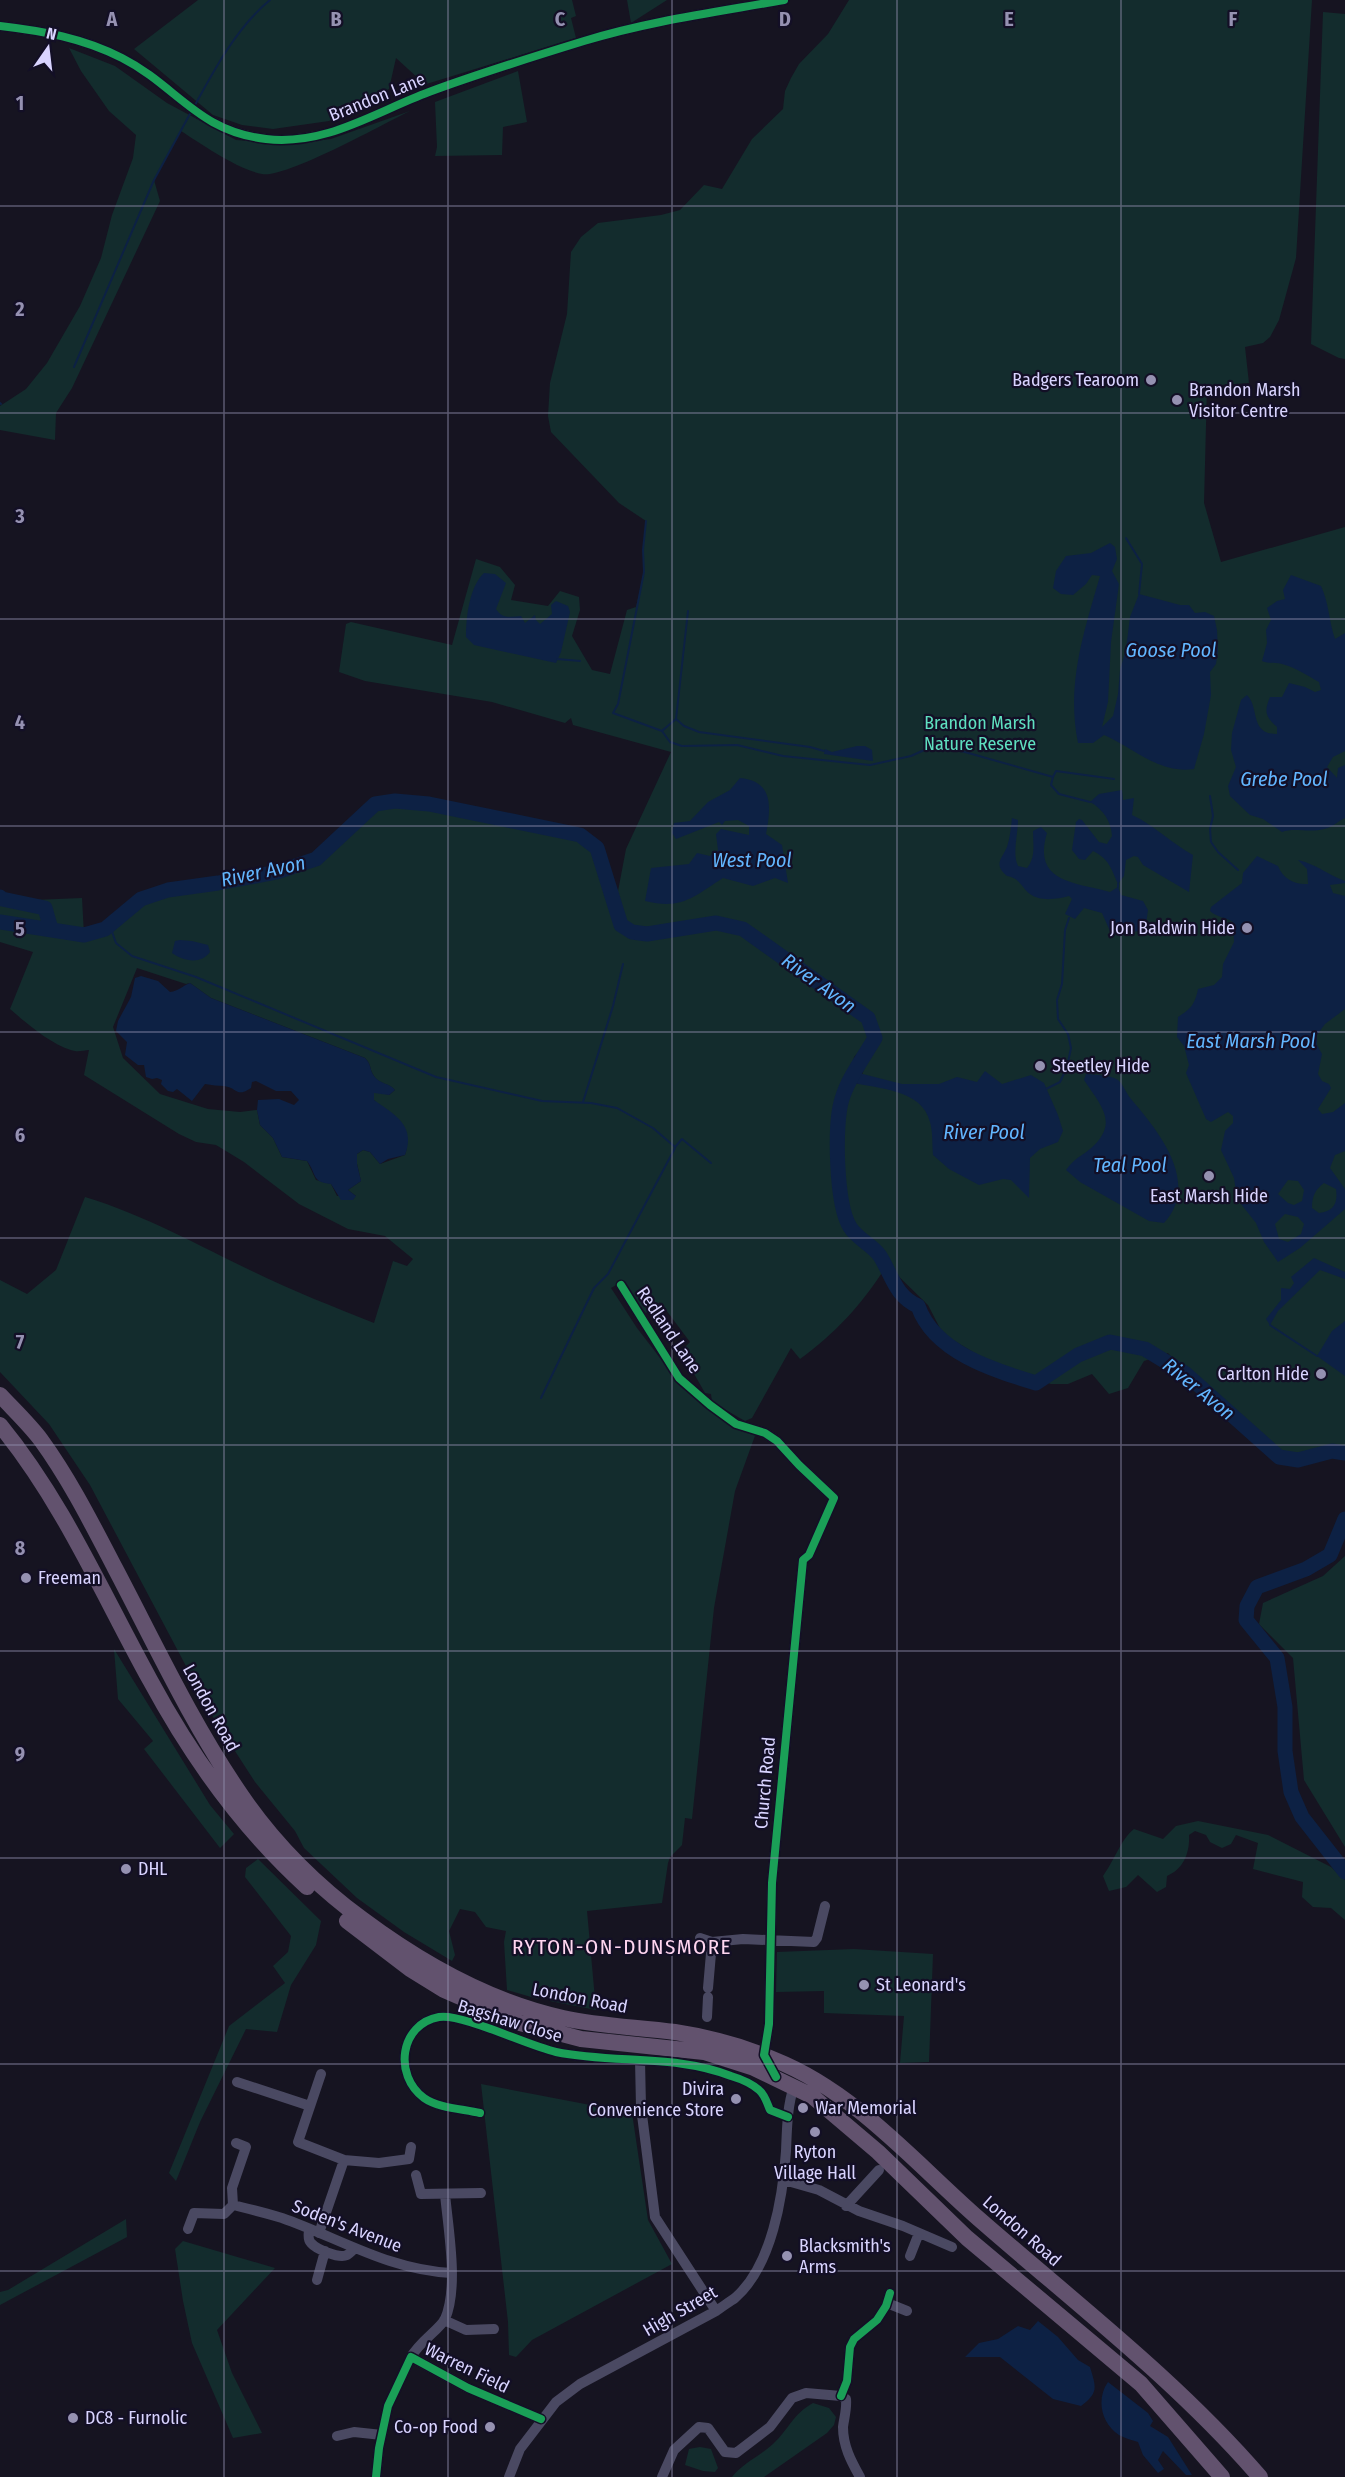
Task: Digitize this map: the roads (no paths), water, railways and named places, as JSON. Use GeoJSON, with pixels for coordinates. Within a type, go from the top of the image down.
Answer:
{"type":"FeatureCollection","features":[{"type":"Feature","properties":{"kind":"highway","name":"London Road"},"geometry":{"type":"LineString","coordinates":[[0,1395],[39,1436],[67,1479],[193,1718],[238,1791],[298,1864],[327,1891],[418,1958],[452,1976],[527,2008],[583,2022],[707,2038],[764,2055],[795,2068],[828,2088],[894,2141],[953,2196],[1164,2378],[1203,2414],[1260,2477]]}},
{"type":"Feature","properties":{"kind":"highway","name":"London Road"},"geometry":{"type":"LineString","coordinates":[[0,1425],[44,1484],[99,1582],[149,1680],[205,1770],[228,1802],[274,1855],[349,1923],[410,1970],[444,1990],[520,2023],[581,2039],[704,2052],[776,2077],[794,2086],[827,2108],[878,2152],[967,2238],[1133,2376],[1170,2415],[1222,2477]]}},
{"type":"Feature","properties":{"kind":"street","name":"Brandon Lane"},"geometry":{"type":"LineString","coordinates":[[0,26],[72,37],[105,50],[142,70],[213,124],[267,139],[301,139],[348,127],[428,92],[588,40],[643,26],[784,0]]}},
{"type":"Feature","properties":{"kind":"street","name":"Redland Lane"},"geometry":{"type":"LineString","coordinates":[[621,1285],[679,1378],[736,1424],[765,1433],[777,1441],[834,1498]]}},
{"type":"Feature","properties":{"kind":"street","name":"Church Road"},"geometry":{"type":"LineString","coordinates":[[764,2055],[769,2024],[775,1839],[803,1560],[809,1555],[834,1498]]}},
{"type":"Feature","properties":{"kind":"street"},"geometry":{"type":"LineString","coordinates":[[700,1938],[712,1941],[814,1942],[825,1906]]}},
{"type":"Feature","properties":{"kind":"street"},"geometry":{"type":"LineString","coordinates":[[707,2017],[712,1941]]}},
{"type":"Feature","properties":{"kind":"street","name":"Bagshaw Close"},"geometry":{"type":"LineString","coordinates":[[480,2113],[430,2102],[409,2082],[404,2068],[405,2053],[414,2032],[423,2025],[440,2017],[454,2017],[556,2052],[692,2064],[727,2074],[754,2086],[764,2096],[770,2110],[788,2117]]}},
{"type":"Feature","properties":{"kind":"street"},"geometry":{"type":"LineString","coordinates":[[764,2055],[776,2077]]}},
{"type":"Feature","properties":{"kind":"street"},"geometry":{"type":"LineString","coordinates":[[640,2060],[646,2163],[655,2217],[678,2256],[716,2311]]}},
{"type":"Feature","properties":{"kind":"street"},"geometry":{"type":"LineString","coordinates":[[321,2074],[298,2142],[344,2160],[378,2163],[409,2159],[411,2147]]}},
{"type":"Feature","properties":{"kind":"street"},"geometry":{"type":"LineString","coordinates":[[237,2082],[310,2106]]}},
{"type":"Feature","properties":{"kind":"street","name":"High Street"},"geometry":{"type":"LineString","coordinates":[[509,2477],[520,2450],[556,2402],[580,2384],[716,2311],[737,2296],[756,2268],[767,2246],[780,2207],[788,2117],[794,2086]]}},
{"type":"Feature","properties":{"kind":"street"},"geometry":{"type":"LineString","coordinates":[[188,2229],[194,2213],[224,2214],[233,2205],[232,2188],[241,2145]]}},
{"type":"Feature","properties":{"kind":"street"},"geometry":{"type":"LineString","coordinates":[[344,2160],[309,2240],[312,2245],[343,2256],[348,2255],[354,2249]]}},
{"type":"Feature","properties":{"kind":"street"},"geometry":{"type":"LineString","coordinates":[[846,2206],[879,2170]]}},
{"type":"Feature","properties":{"kind":"street"},"geometry":{"type":"LineString","coordinates":[[416,2175],[421,2194],[481,2193]]}},
{"type":"Feature","properties":{"kind":"street"},"geometry":{"type":"LineString","coordinates":[[784,2180],[819,2190],[846,2206],[952,2247]]}},
{"type":"Feature","properties":{"kind":"street"},"geometry":{"type":"LineString","coordinates":[[411,2357],[417,2346],[444,2320],[450,2294],[451,2273],[445,2194]]}},
{"type":"Feature","properties":{"kind":"street","name":"Soden's Avenue"},"geometry":{"type":"LineString","coordinates":[[233,2205],[281,2218],[354,2249],[400,2265],[430,2272],[451,2273]]}},
{"type":"Feature","properties":{"kind":"street"},"geometry":{"type":"LineString","coordinates":[[910,2256],[919,2233]]}},
{"type":"Feature","properties":{"kind":"street"},"geometry":{"type":"LineString","coordinates":[[317,2280],[326,2251]]}},
{"type":"Feature","properties":{"kind":"street"},"geometry":{"type":"LineString","coordinates":[[841,2396],[847,2381],[850,2347],[854,2339],[877,2319],[888,2298],[907,2311]]}},
{"type":"Feature","properties":{"kind":"street"},"geometry":{"type":"LineString","coordinates":[[444,2320],[466,2330],[494,2329]]}},
{"type":"Feature","properties":{"kind":"street","name":"Warren Field"},"geometry":{"type":"LineString","coordinates":[[376,2477],[388,2406],[411,2357],[468,2388],[541,2419]]}},
{"type":"Feature","properties":{"kind":"street"},"geometry":{"type":"LineString","coordinates":[[662,2477],[674,2450],[699,2427],[708,2428],[726,2452],[736,2453],[770,2427],[792,2398],[806,2393],[841,2396],[846,2399],[844,2439],[848,2456],[860,2477]]}},
{"type":"Feature","properties":{"kind":"street"},"geometry":{"type":"LineString","coordinates":[[336,2436],[354,2432],[382,2435]]}},
{"type":"Feature","properties":{"kind":"water","name":"Goose Pool"},"geometry":{"type":"Polygon","coordinates":[[[1110,543],[1115,547],[1117,559],[1112,571],[1119,584],[1111,642],[1108,702],[1102,727],[1113,716],[1130,617],[1139,594],[1180,605],[1189,605],[1195,613],[1205,612],[1214,616],[1218,651],[1216,664],[1210,672],[1211,695],[1204,734],[1194,769],[1181,770],[1158,764],[1104,735],[1093,743],[1078,743],[1074,700],[1075,679],[1078,658],[1100,576],[1092,575],[1086,584],[1073,595],[1061,594],[1053,588],[1056,571],[1066,556],[1091,553],[1110,543]]]}},
{"type":"Feature","properties":{"kind":"water"},"geometry":{"type":"Polygon","coordinates":[[[484,573],[495,574],[506,583],[496,609],[504,616],[521,616],[525,623],[535,615],[540,624],[552,614],[551,605],[556,601],[568,606],[570,612],[561,652],[556,663],[474,645],[466,637],[472,594],[484,573]]]}},
{"type":"Feature","properties":{"kind":"water","name":"Grebe Pool"},"geometry":{"type":"Polygon","coordinates":[[[1291,575],[1321,586],[1335,639],[1345,633],[1345,751],[1333,757],[1327,767],[1337,778],[1338,768],[1345,765],[1345,818],[1327,828],[1282,832],[1263,819],[1250,815],[1230,796],[1228,786],[1236,767],[1231,750],[1232,733],[1241,700],[1247,695],[1262,730],[1277,734],[1277,727],[1267,714],[1270,697],[1282,697],[1289,683],[1315,692],[1321,690],[1319,682],[1297,669],[1262,661],[1267,643],[1266,630],[1271,620],[1267,608],[1285,599],[1283,590],[1291,575]]]}},
{"type":"Feature","properties":{"kind":"water"},"geometry":{"type":"Polygon","coordinates":[[[865,746],[872,750],[873,761],[824,754],[825,749],[832,752],[865,746]]]}},
{"type":"Feature","properties":{"kind":"water","name":"West Pool"},"geometry":{"type":"Polygon","coordinates":[[[740,778],[759,784],[768,797],[769,815],[766,834],[782,845],[788,883],[775,878],[753,886],[723,878],[695,896],[678,903],[645,901],[651,868],[689,864],[697,853],[710,856],[718,850],[716,834],[721,829],[749,835],[749,826],[738,820],[725,821],[722,825],[719,822],[676,839],[672,833],[674,823],[690,821],[708,802],[730,790],[740,778]]]}},
{"type":"Feature","properties":{"kind":"water"},"geometry":{"type":"Polygon","coordinates":[[[1122,790],[1123,800],[1134,798],[1132,815],[1193,855],[1189,892],[1143,865],[1138,857],[1134,856],[1126,860],[1124,876],[1118,884],[1109,864],[1103,857],[1093,851],[1085,860],[1079,859],[1072,850],[1076,822],[1079,819],[1099,842],[1107,844],[1112,836],[1108,820],[1090,802],[1099,794],[1122,790]]]}},
{"type":"Feature","properties":{"kind":"water"},"geometry":{"type":"Polygon","coordinates":[[[1012,818],[1018,820],[1015,850],[1018,866],[1027,868],[1030,864],[1033,831],[1041,827],[1047,833],[1044,849],[1046,862],[1051,871],[1071,882],[1110,892],[1118,887],[1121,895],[1143,901],[1148,910],[1146,924],[1138,931],[1118,936],[1110,931],[1102,913],[1084,908],[1075,919],[1065,914],[1072,899],[1069,896],[1054,899],[1034,897],[1015,879],[1007,876],[1000,865],[1008,844],[1012,818]]]}},
{"type":"Feature","properties":{"kind":"water","name":"East Marsh Pool"},"geometry":{"type":"Polygon","coordinates":[[[1257,856],[1278,866],[1286,878],[1299,883],[1308,884],[1307,869],[1298,860],[1345,881],[1345,883],[1330,885],[1333,893],[1345,896],[1345,1009],[1325,1024],[1317,1035],[1317,1045],[1322,1054],[1318,1074],[1322,1081],[1329,1084],[1331,1088],[1318,1109],[1322,1114],[1333,1112],[1345,1103],[1345,1151],[1335,1155],[1330,1168],[1345,1189],[1345,1209],[1300,1248],[1278,1262],[1264,1242],[1256,1223],[1237,1199],[1234,1178],[1221,1150],[1225,1131],[1233,1123],[1233,1116],[1228,1112],[1211,1122],[1206,1119],[1186,1073],[1189,1065],[1184,1046],[1177,1037],[1178,1017],[1192,1006],[1198,989],[1214,985],[1222,977],[1223,964],[1234,942],[1233,922],[1210,911],[1211,907],[1242,883],[1243,873],[1257,856]],[[1288,1180],[1278,1194],[1294,1205],[1302,1201],[1304,1190],[1298,1181],[1288,1180]],[[1324,1183],[1312,1204],[1312,1208],[1319,1213],[1334,1206],[1336,1198],[1336,1189],[1324,1183]],[[1285,1214],[1275,1224],[1279,1239],[1288,1242],[1301,1234],[1304,1224],[1298,1217],[1285,1214]]]}},
{"type":"Feature","properties":{"kind":"water"},"geometry":{"type":"Polygon","coordinates":[[[175,941],[208,945],[210,952],[202,959],[181,958],[172,953],[175,941]]]}},
{"type":"Feature","properties":{"kind":"water"},"geometry":{"type":"Polygon","coordinates":[[[141,976],[158,981],[170,992],[190,983],[211,998],[365,1058],[376,1079],[395,1090],[389,1095],[374,1093],[374,1100],[396,1116],[406,1128],[408,1145],[405,1155],[388,1159],[380,1164],[370,1152],[363,1150],[357,1154],[361,1181],[348,1190],[356,1196],[353,1200],[341,1200],[331,1184],[315,1177],[307,1161],[282,1157],[273,1138],[260,1125],[258,1100],[279,1099],[294,1105],[299,1100],[291,1091],[276,1091],[256,1081],[252,1082],[251,1088],[242,1092],[229,1087],[205,1084],[192,1101],[177,1089],[173,1092],[168,1091],[161,1084],[162,1080],[146,1077],[144,1065],[138,1065],[125,1055],[127,1042],[116,1031],[118,1021],[131,997],[135,978],[141,976]]]}},
{"type":"Feature","properties":{"kind":"water","name":"River Pool"},"geometry":{"type":"Polygon","coordinates":[[[985,1071],[1002,1084],[1031,1075],[1044,1083],[1058,1115],[1063,1131],[1058,1142],[1040,1149],[1030,1158],[1029,1198],[1011,1180],[1003,1179],[979,1185],[949,1169],[933,1155],[930,1122],[925,1111],[909,1097],[898,1092],[850,1082],[855,1072],[902,1084],[939,1084],[957,1077],[977,1082],[985,1071]]]}},
{"type":"Feature","properties":{"kind":"water","name":"Teal Pool"},"geometry":{"type":"Polygon","coordinates":[[[1086,1074],[1107,1076],[1118,1080],[1153,1126],[1172,1158],[1177,1174],[1178,1191],[1174,1207],[1164,1223],[1149,1221],[1080,1182],[1066,1170],[1099,1140],[1106,1123],[1101,1106],[1084,1080],[1086,1074]]]}},
{"type":"Feature","properties":{"kind":"water"},"geometry":{"type":"Polygon","coordinates":[[[1314,1258],[1345,1272],[1345,1279],[1320,1270],[1278,1311],[1270,1325],[1266,1319],[1281,1300],[1281,1288],[1290,1289],[1294,1283],[1291,1277],[1314,1258]]]}},
{"type":"Feature","properties":{"kind":"water"},"geometry":{"type":"Polygon","coordinates":[[[1345,1321],[1345,1376],[1317,1356],[1332,1331],[1345,1321]]]}},
{"type":"Feature","properties":{"kind":"water"},"geometry":{"type":"Polygon","coordinates":[[[1038,2321],[1058,2337],[1078,2360],[1090,2367],[1094,2389],[1091,2397],[1081,2406],[1053,2399],[1000,2357],[965,2357],[979,2343],[998,2339],[1018,2326],[1030,2330],[1038,2321]]]}},
{"type":"Feature","properties":{"kind":"water"},"geometry":{"type":"Polygon","coordinates":[[[1108,2382],[1148,2413],[1153,2421],[1150,2426],[1168,2437],[1192,2475],[1186,2475],[1163,2451],[1158,2460],[1164,2469],[1158,2473],[1143,2455],[1138,2442],[1121,2436],[1113,2430],[1104,2417],[1101,2403],[1108,2382]]]}},
{"type":"Feature","properties":{"kind":"waterway"},"geometry":{"type":"LineString","coordinates":[[194,107],[237,36],[270,0]]}},
{"type":"Feature","properties":{"kind":"waterway"},"geometry":{"type":"LineString","coordinates":[[74,367],[154,180],[191,112]]}},
{"type":"Feature","properties":{"kind":"waterway"},"geometry":{"type":"LineString","coordinates":[[646,521],[643,550],[644,572],[618,704],[613,713],[662,731],[670,742],[682,746],[737,745],[783,756],[870,765],[911,756],[933,746],[965,752],[1053,777],[1051,785],[1059,794],[1090,802]]}},
{"type":"Feature","properties":{"kind":"waterway"},"geometry":{"type":"LineString","coordinates":[[1126,538],[1142,564],[1139,594]]}},
{"type":"Feature","properties":{"kind":"waterway"},"geometry":{"type":"LineString","coordinates":[[663,730],[676,719],[688,611]]}},
{"type":"Feature","properties":{"kind":"waterway"},"geometry":{"type":"LineString","coordinates":[[557,659],[580,661]]}},
{"type":"Feature","properties":{"kind":"waterway"},"geometry":{"type":"LineString","coordinates":[[676,719],[684,726],[699,732],[810,747],[824,751]]}},
{"type":"Feature","properties":{"kind":"waterway"},"geometry":{"type":"LineString","coordinates":[[1053,777],[1056,771],[1114,779]]}},
{"type":"Feature","properties":{"kind":"waterway"},"geometry":{"type":"LineString","coordinates":[[1210,796],[1213,816],[1210,829],[1211,842],[1218,852],[1238,870]]}},
{"type":"Feature","properties":{"kind":"waterway","name":"River Avon"},"geometry":{"type":"LineString","coordinates":[[0,922],[84,935],[105,929],[141,899],[168,890],[277,872],[316,859],[375,804],[395,801],[429,804],[580,835],[597,848],[621,925],[632,932],[647,934],[716,923],[743,929],[868,1018],[875,1038],[848,1083],[839,1111],[837,1145],[839,1183],[845,1216],[853,1231],[880,1256],[899,1291],[910,1302],[918,1306],[926,1322],[937,1336],[967,1357],[1036,1383],[1078,1355],[1110,1342],[1145,1349],[1186,1374],[1279,1457],[1298,1460],[1332,1451],[1345,1453]]}},
{"type":"Feature","properties":{"kind":"waterway","name":"River Avon"},"geometry":{"type":"LineString","coordinates":[[0,897],[45,908],[51,929]]}},
{"type":"Feature","properties":{"kind":"waterway"},"geometry":{"type":"LineString","coordinates":[[1046,1089],[1060,1082],[1067,1067],[1071,1048],[1068,1034],[1058,1019],[1057,1000],[1062,984],[1065,930],[1069,918]]}},
{"type":"Feature","properties":{"kind":"waterway"},"geometry":{"type":"LineString","coordinates":[[110,926],[116,943],[132,956],[196,977],[436,1077],[542,1101],[591,1103],[617,1108],[653,1128],[675,1147],[682,1139],[711,1163]]}},
{"type":"Feature","properties":{"kind":"waterway"},"geometry":{"type":"LineString","coordinates":[[583,1102],[613,1006],[623,964]]}},
{"type":"Feature","properties":{"kind":"waterway"},"geometry":{"type":"LineString","coordinates":[[541,1398],[594,1288],[608,1274],[675,1148]]}},
{"type":"Feature","properties":{"kind":"waterway"},"geometry":{"type":"LineString","coordinates":[[1270,1325],[1317,1356]]}},
{"type":"Feature","properties":{"kind":"waterway","name":"River Avon"},"geometry":{"type":"LineString","coordinates":[[1345,1519],[1330,1555],[1306,1569],[1257,1587],[1247,1606],[1246,1620],[1277,1658],[1285,1707],[1285,1751],[1291,1792],[1302,1817],[1345,1872]]}},
{"type":"Feature","properties":{"kind":"place","name":"Badgers Tearoom"},"geometry":{"type":"Point","coordinates":[1151,380]}},
{"type":"Feature","properties":{"kind":"place","name":"Brandon Marsh Visitor Centre"},"geometry":{"type":"Point","coordinates":[1177,400]}},
{"type":"Feature","properties":{"kind":"place","name":"Jon Baldwin Hide"},"geometry":{"type":"Point","coordinates":[1247,928]}},
{"type":"Feature","properties":{"kind":"place","name":"Steetley Hide"},"geometry":{"type":"Point","coordinates":[1040,1066]}},
{"type":"Feature","properties":{"kind":"place","name":"East Marsh Hide"},"geometry":{"type":"Point","coordinates":[1209,1176]}},
{"type":"Feature","properties":{"kind":"place","name":"Carlton Hide"},"geometry":{"type":"Point","coordinates":[1321,1374]}},
{"type":"Feature","properties":{"kind":"place","name":"Freeman"},"geometry":{"type":"Point","coordinates":[26,1578]}},
{"type":"Feature","properties":{"kind":"place","name":"DHL"},"geometry":{"type":"Point","coordinates":[126,1869]}},
{"type":"Feature","properties":{"kind":"place","name":"St Leonard's"},"geometry":{"type":"Point","coordinates":[864,1985]}},
{"type":"Feature","properties":{"kind":"place","name":"Divira Convenience Store"},"geometry":{"type":"Point","coordinates":[736,2099]}},
{"type":"Feature","properties":{"kind":"place","name":"War Memorial"},"geometry":{"type":"Point","coordinates":[803,2108]}},
{"type":"Feature","properties":{"kind":"place","name":"Ryton Village Hall"},"geometry":{"type":"Point","coordinates":[815,2132]}},
{"type":"Feature","properties":{"kind":"place","name":"Blacksmith's Arms"},"geometry":{"type":"Point","coordinates":[787,2256]}},
{"type":"Feature","properties":{"kind":"place","name":"DC8 - Furnolic"},"geometry":{"type":"Point","coordinates":[73,2418]}},
{"type":"Feature","properties":{"kind":"place","name":"Co-op Food"},"geometry":{"type":"Point","coordinates":[490,2427]}},
{"type":"Feature","properties":{"kind":"district","name":"RYTON-ON-DUNSMORE"},"geometry":{"type":"Point","coordinates":[622,1947]}},
{"type":"Feature","properties":{"kind":"park label","name":"Brandon Marsh Nature Reserve"},"geometry":{"type":"Point","coordinates":[980,733]}}]}
